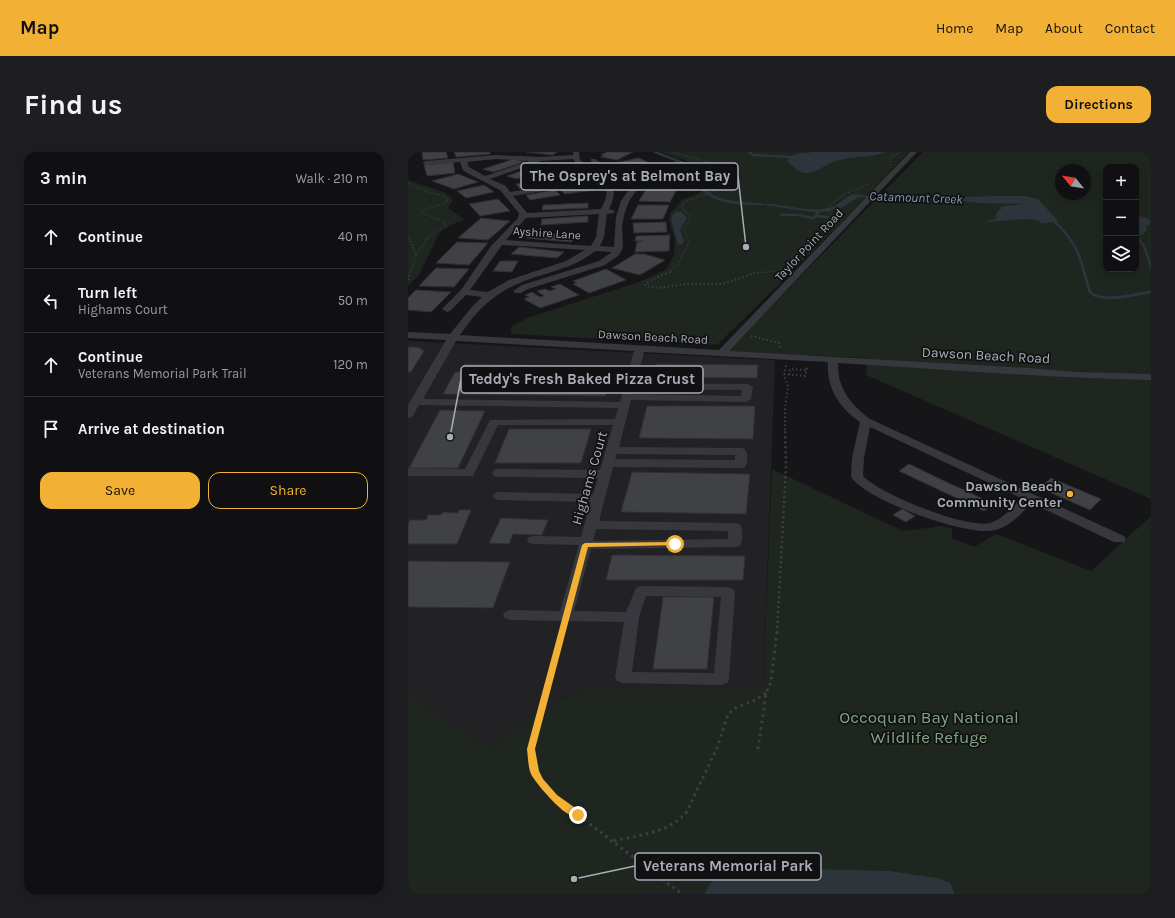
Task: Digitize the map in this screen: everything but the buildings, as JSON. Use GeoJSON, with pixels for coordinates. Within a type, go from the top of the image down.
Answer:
{"type":"FeatureCollection","features":[{"type":"Feature","properties":{"kind":"street","name":"Taylor Point Road"},"geometry":{"type":"LineString","coordinates":[[721,354],[914,152]]}},
{"type":"Feature","properties":{"kind":"street"},"geometry":{"type":"LineString","coordinates":[[408,415],[453,338],[481,301],[502,286],[572,261],[593,248],[600,237],[603,211],[611,192],[609,185],[603,179],[579,163],[575,155],[540,159],[505,156],[426,163]]}},
{"type":"Feature","properties":{"kind":"street"},"geometry":{"type":"LineString","coordinates":[[485,178],[540,159]]}},
{"type":"Feature","properties":{"kind":"street"},"geometry":{"type":"LineString","coordinates":[[447,309],[464,292],[500,242],[523,216],[522,210],[509,194],[498,185],[466,168],[463,160]]}},
{"type":"Feature","properties":{"kind":"street"},"geometry":{"type":"LineString","coordinates":[[518,291],[602,263],[612,258],[618,250],[620,245],[618,234],[620,219],[626,200],[631,195],[632,191],[628,184],[593,160]]}},
{"type":"Feature","properties":{"kind":"street"},"geometry":{"type":"LineString","coordinates":[[509,194],[617,176]]}},
{"type":"Feature","properties":{"kind":"street"},"geometry":{"type":"LineString","coordinates":[[523,216],[622,211]]}},
{"type":"Feature","properties":{"kind":"street","name":"Ayshire Lane"},"geometry":{"type":"LineString","coordinates":[[500,242],[618,250]]}},
{"type":"Feature","properties":{"kind":"street"},"geometry":{"type":"LineString","coordinates":[[521,278],[530,286]]}},
{"type":"Feature","properties":{"kind":"street"},"geometry":{"type":"LineString","coordinates":[[464,292],[489,295]]}},
{"type":"Feature","properties":{"kind":"street","name":"Dawson Beach Road"},"geometry":{"type":"LineString","coordinates":[[408,335],[896,364],[973,374],[1015,376],[1074,375],[1151,377]]}},
{"type":"Feature","properties":{"kind":"street","name":"Highams Court"},"geometry":{"type":"LineString","coordinates":[[566,614],[640,349]]}},
{"type":"Feature","properties":{"kind":"street"},"geometry":{"type":"LineString","coordinates":[[833,360],[832,376],[839,392],[851,410],[866,421],[1119,539]]}},
{"type":"Feature","properties":{"kind":"street"},"geometry":{"type":"LineString","coordinates":[[416,402],[627,396],[746,398],[748,387],[627,396]]}},
{"type":"Feature","properties":{"kind":"street"},"geometry":{"type":"LineString","coordinates":[[866,421],[857,465],[857,476],[863,485],[875,492],[935,516],[954,522],[979,527],[998,524],[1008,519],[1029,497]]}},
{"type":"Feature","properties":{"kind":"street"},"geometry":{"type":"LineString","coordinates":[[408,472],[468,473],[494,422],[619,422]]}},
{"type":"Feature","properties":{"kind":"street"},"geometry":{"type":"LineString","coordinates":[[498,473],[741,464],[741,452],[612,450]]}},
{"type":"Feature","properties":{"kind":"street"},"geometry":{"type":"LineString","coordinates":[[499,496],[598,498]]}},
{"type":"Feature","properties":{"kind":"street"},"geometry":{"type":"LineString","coordinates":[[534,540],[586,543],[735,543],[736,527],[591,525]]}},
{"type":"Feature","properties":{"kind":"street"},"geometry":{"type":"LineString","coordinates":[[641,591],[728,592],[721,679],[623,677],[632,616],[641,591]]}},
{"type":"Feature","properties":{"kind":"street"},"geometry":{"type":"LineString","coordinates":[[510,615],[566,614],[632,616]]}},
{"type":"Feature","properties":{"kind":"path"},"geometry":{"type":"LineString","coordinates":[[671,152],[732,170],[730,174],[720,182],[713,192],[687,201],[682,205],[682,208],[690,216],[690,220],[684,230],[689,242],[676,267],[669,274],[649,280],[645,284],[646,286],[658,288],[680,284],[722,284],[755,273],[779,271],[788,265],[792,257],[810,244],[832,216],[827,209],[828,207],[844,194],[872,182]]}},
{"type":"Feature","properties":{"kind":"path"},"geometry":{"type":"LineString","coordinates":[[888,166],[890,163],[890,157],[902,152]]}},
{"type":"Feature","properties":{"kind":"path"},"geometry":{"type":"LineString","coordinates":[[408,183],[428,192],[447,198],[448,201],[446,203],[422,210],[423,213],[442,221],[446,225],[428,237],[416,256],[408,280]]}},
{"type":"Feature","properties":{"kind":"path"},"geometry":{"type":"LineString","coordinates":[[408,236],[416,256]]}},
{"type":"Feature","properties":{"kind":"path"},"geometry":{"type":"LineString","coordinates":[[758,749],[766,692],[772,682],[777,628],[786,466],[785,408],[788,386],[785,374],[789,375],[805,376],[807,369],[790,369],[789,375]]}},
{"type":"Feature","properties":{"kind":"path"},"geometry":{"type":"LineString","coordinates":[[566,614],[531,749],[534,772],[554,797],[682,894]]}},
{"type":"Feature","properties":{"kind":"path"},"geometry":{"type":"LineString","coordinates":[[614,841],[662,831],[679,822],[686,813],[717,748],[728,714],[733,709],[755,700],[766,692]]}},
{"type":"Feature","properties":{"kind":"shaded area"},"geometry":{"type":"Polygon","coordinates":[[[813,152],[886,152],[873,156],[847,158],[830,163],[816,171],[809,173],[800,171],[787,161],[792,156],[813,152]]]}},
{"type":"Feature","properties":{"kind":"shaded area"},"geometry":{"type":"Polygon","coordinates":[[[853,194],[895,199],[859,197],[841,208],[819,213],[756,204],[774,204],[820,209],[833,207],[853,194]]]}},
{"type":"Feature","properties":{"kind":"shaded area"},"geometry":{"type":"Polygon","coordinates":[[[1025,196],[1038,199],[1058,221],[1040,224],[1041,222],[1030,219],[986,222],[998,218],[996,213],[1002,208],[996,207],[1026,204],[978,203],[936,198],[1025,196]]]}},
{"type":"Feature","properties":{"kind":"shaded area"},"geometry":{"type":"Polygon","coordinates":[[[679,211],[687,218],[680,230],[684,241],[682,245],[678,244],[671,219],[674,213],[679,211]]]}},
{"type":"Feature","properties":{"kind":"shaded area"},"geometry":{"type":"Polygon","coordinates":[[[1139,216],[1147,218],[1151,222],[1146,227],[1147,230],[1142,235],[1139,235],[1139,216]]]}},
{"type":"Feature","properties":{"kind":"shaded area"},"geometry":{"type":"Polygon","coordinates":[[[408,341],[775,360],[763,689],[581,689],[533,715],[490,749],[408,790],[408,341]]]}},
{"type":"Feature","properties":{"kind":"green space"},"geometry":{"type":"Polygon","coordinates":[[[660,152],[909,152],[844,220],[717,345],[511,334],[511,327],[527,318],[639,282],[667,269],[674,255],[675,239],[669,221],[670,213],[676,208],[681,200],[699,193],[707,187],[719,172],[660,152]]]}},
{"type":"Feature","properties":{"kind":"green space"},"geometry":{"type":"Polygon","coordinates":[[[923,152],[1151,152],[1151,499],[866,375],[867,358],[726,352],[923,152]]]}},
{"type":"Feature","properties":{"kind":"green space"},"geometry":{"type":"Polygon","coordinates":[[[408,180],[446,193],[453,200],[448,208],[465,220],[455,223],[440,232],[419,275],[408,286],[408,180]]]}},
{"type":"Feature","properties":{"kind":"green space","name":"Occoquan Bay National Wildlife Refuge"},"geometry":{"type":"Polygon","coordinates":[[[772,469],[903,531],[942,526],[952,529],[952,538],[974,547],[996,534],[1091,571],[1151,516],[1151,894],[408,894],[408,695],[490,749],[533,715],[581,689],[763,689],[772,469]]]}},
{"type":"Feature","properties":{"kind":"waterway","name":"Catamount Creek"},"geometry":{"type":"LineString","coordinates":[[655,152],[696,168],[698,171],[695,177],[700,186],[714,197],[733,202],[761,204]]}},
{"type":"Feature","properties":{"kind":"waterway"},"geometry":{"type":"LineString","coordinates":[[749,152],[753,155],[790,157]]}},
{"type":"Feature","properties":{"kind":"waterway","name":"Catamount Creek"},"geometry":{"type":"LineString","coordinates":[[891,198],[940,198]]}},
{"type":"Feature","properties":{"kind":"waterway"},"geometry":{"type":"LineString","coordinates":[[781,215],[798,215],[813,218],[817,215],[817,211]]}},
{"type":"Feature","properties":{"kind":"waterway"},"geometry":{"type":"LineString","coordinates":[[816,216],[828,217]]}},
{"type":"Feature","properties":{"kind":"waterway","name":"Catamount Creek"},"geometry":{"type":"LineString","coordinates":[[1052,219],[1073,243],[1080,257],[1084,273]]}},
{"type":"Feature","properties":{"kind":"waterway"},"geometry":{"type":"LineString","coordinates":[[1139,240],[1144,246],[1151,266]]}},
{"type":"Feature","properties":{"kind":"waterway","name":"Catamount Creek"},"geometry":{"type":"LineString","coordinates":[[1084,272],[1090,292],[1095,296],[1110,298],[1151,292]]}},
{"type":"Feature","properties":{"kind":"waterway"},"geometry":{"type":"LineString","coordinates":[[723,894],[735,887],[769,883],[889,886],[937,894]]}},
{"type":"Feature","properties":{"kind":"place","name":"The Osprey's at Belmont Bay"},"geometry":{"type":"Point","coordinates":[746,247]}},
{"type":"Feature","properties":{"kind":"place","name":"Teddy's Fresh Baked Pizza Crust"},"geometry":{"type":"Point","coordinates":[450,437]}},
{"type":"Feature","properties":{"kind":"place","name":"Dawson Beach Community Center"},"geometry":{"type":"Point","coordinates":[1070,494]}},
{"type":"Feature","properties":{"kind":"place","name":"Veterans Memorial Park"},"geometry":{"type":"Point","coordinates":[574,879]}},
{"type":"Feature","properties":{"kind":"route"},"geometry":{"type":"LineString","coordinates":[[578,815],[554,797],[540,781],[534,772],[531,749],[585,545],[675,544]]}}]}
